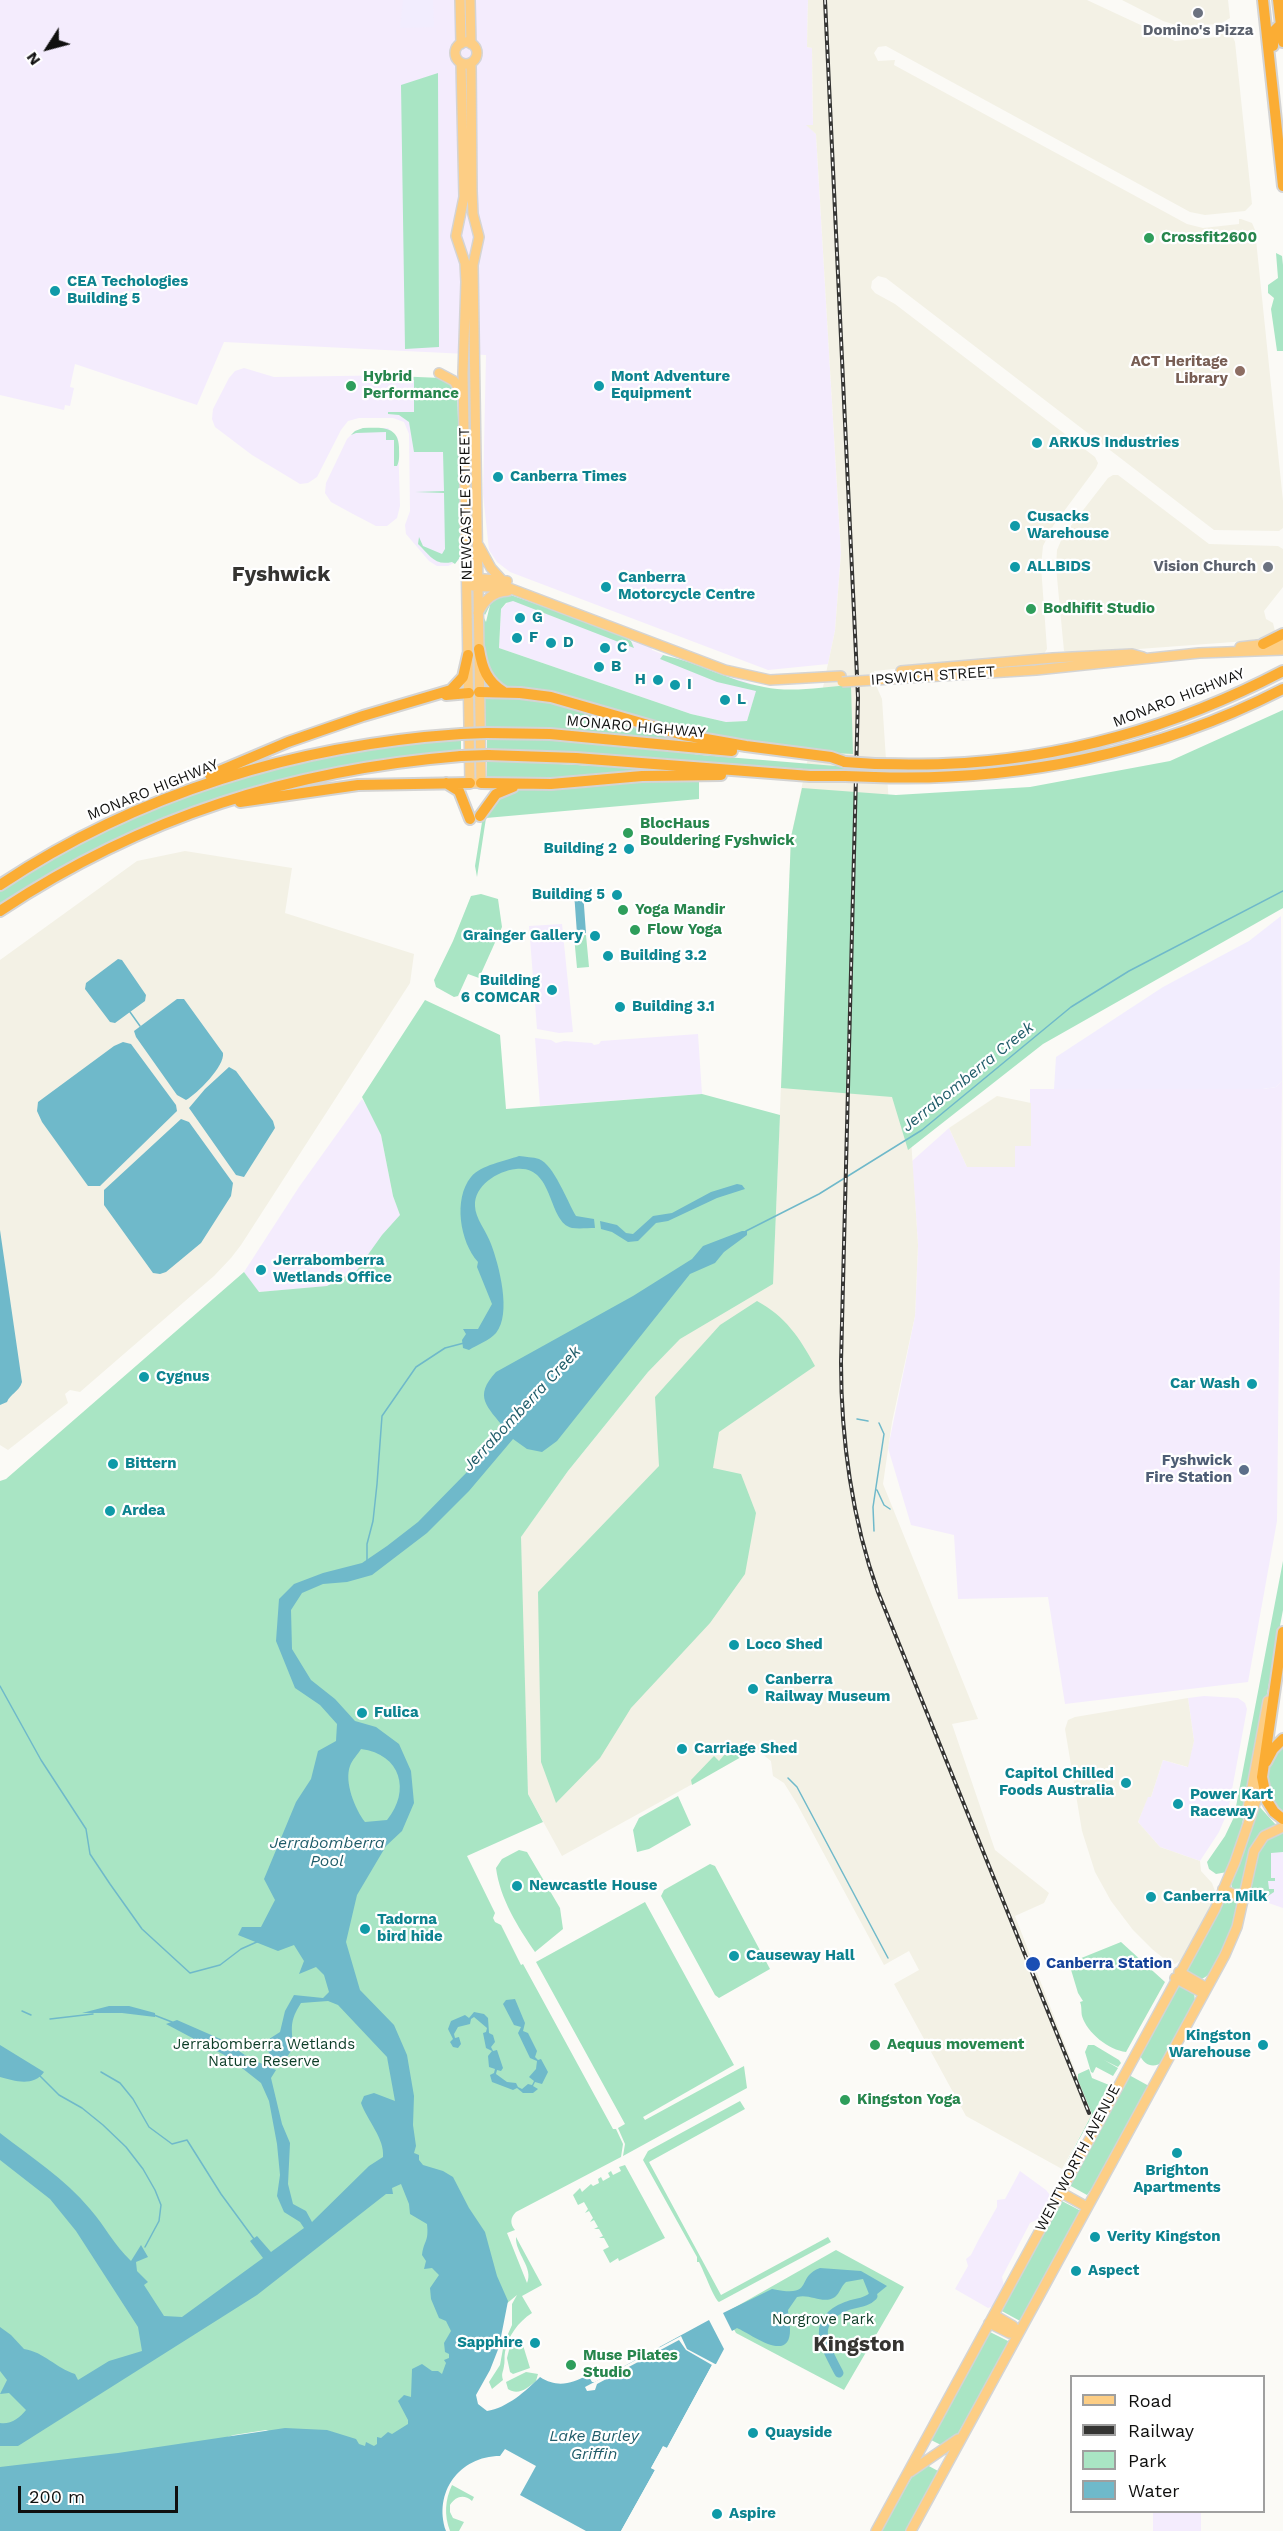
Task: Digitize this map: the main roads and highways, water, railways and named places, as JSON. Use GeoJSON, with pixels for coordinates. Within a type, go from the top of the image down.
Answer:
{"type":"FeatureCollection","features":[{"type":"Feature","properties":{"kind":"highway"},"geometry":{"type":"LineString","coordinates":[[1278,0],[1283,42]]}},
{"type":"Feature","properties":{"kind":"highway"},"geometry":{"type":"LineString","coordinates":[[1263,2],[1272,19],[1281,24]]}},
{"type":"Feature","properties":{"kind":"highway"},"geometry":{"type":"LineString","coordinates":[[1263,2],[1283,186]]}},
{"type":"Feature","properties":{"kind":"highway"},"geometry":{"type":"LineString","coordinates":[[1271,79],[1274,32],[1281,24]]}},
{"type":"Feature","properties":{"kind":"highway"},"geometry":{"type":"LineString","coordinates":[[1263,644],[1283,634]]}},
{"type":"Feature","properties":{"kind":"highway"},"geometry":{"type":"LineString","coordinates":[[479,649],[486,676],[504,692]]}},
{"type":"Feature","properties":{"kind":"highway"},"geometry":{"type":"LineString","coordinates":[[196,786],[203,778],[268,749],[363,716],[451,690],[459,684],[465,672],[468,655]]}},
{"type":"Feature","properties":{"kind":"highway","name":"MONARO HIGHWAY"},"geometry":{"type":"LineString","coordinates":[[0,885],[87,834],[196,786],[246,770],[323,751],[387,740],[487,733],[593,738],[874,764],[943,764],[1011,758],[1114,739],[1227,699],[1283,671]]}},
{"type":"Feature","properties":{"kind":"highway","name":"MONARO HIGHWAY"},"geometry":{"type":"LineString","coordinates":[[0,911],[90,858],[200,810],[271,786],[395,762],[488,755],[576,758],[759,772],[920,779],[996,774],[1112,754],[1222,717],[1283,689]]}},
{"type":"Feature","properties":{"kind":"highway"},"geometry":{"type":"LineString","coordinates":[[433,696],[504,692],[558,698],[643,725],[699,738],[831,756],[845,762]]}},
{"type":"Feature","properties":{"kind":"highway"},"geometry":{"type":"LineString","coordinates":[[446,783],[459,791],[475,818],[490,799],[510,787],[642,776],[753,775],[759,772]]}},
{"type":"Feature","properties":{"kind":"highway"},"geometry":{"type":"LineString","coordinates":[[200,810],[207,812],[249,800],[342,787],[446,783],[537,784]]}},
{"type":"Feature","properties":{"kind":"highway"},"geometry":{"type":"LineString","coordinates":[[1282,1636],[1262,1775],[1267,1801],[1274,1812],[1283,1819]]}},
{"type":"Feature","properties":{"kind":"highway"},"geometry":{"type":"LineString","coordinates":[[1262,1775],[1271,1753],[1283,1739]]}},
{"type":"Feature","properties":{"kind":"main road"},"geometry":{"type":"LineString","coordinates":[[460,0],[461,44],[455,53],[461,63],[471,63],[477,54],[471,44],[470,0]]}},
{"type":"Feature","properties":{"kind":"main road"},"geometry":{"type":"LineString","coordinates":[[461,44],[471,44]]}},
{"type":"Feature","properties":{"kind":"main road","name":"NEWCASTLE STREET"},"geometry":{"type":"LineString","coordinates":[[461,63],[464,197],[456,236],[465,263],[466,282],[464,396],[472,582],[478,614],[479,649],[474,693]]}},
{"type":"Feature","properties":{"kind":"main road","name":"NEWCASTLE STREET"},"geometry":{"type":"LineString","coordinates":[[471,63],[472,191],[477,231],[473,265],[476,542],[468,655],[474,693]]}},
{"type":"Feature","properties":{"kind":"main road"},"geometry":{"type":"LineString","coordinates":[[459,230],[468,225],[477,231]]}},
{"type":"Feature","properties":{"kind":"main road"},"geometry":{"type":"LineString","coordinates":[[459,244],[468,248],[477,243]]}},
{"type":"Feature","properties":{"kind":"main road"},"geometry":{"type":"LineString","coordinates":[[439,373],[455,382],[464,396]]}},
{"type":"Feature","properties":{"kind":"main road"},"geometry":{"type":"LineString","coordinates":[[476,542],[490,568],[503,580]]}},
{"type":"Feature","properties":{"kind":"main road","name":"IPSWICH STREET"},"geometry":{"type":"LineString","coordinates":[[472,582],[503,580],[549,597],[577,612]]}},
{"type":"Feature","properties":{"kind":"main road","name":"IPSWICH STREET"},"geometry":{"type":"LineString","coordinates":[[472,582],[517,590],[738,677],[764,685],[788,686],[841,679]]}},
{"type":"Feature","properties":{"kind":"main road"},"geometry":{"type":"LineString","coordinates":[[478,614],[483,604],[492,595],[501,591],[517,590]]}},
{"type":"Feature","properties":{"kind":"main road","name":"IPSWICH STREET"},"geometry":{"type":"LineString","coordinates":[[1199,653],[1283,642]]}},
{"type":"Feature","properties":{"kind":"main road","name":"IPSWICH STREET"},"geometry":{"type":"LineString","coordinates":[[725,670],[776,680],[841,679],[1132,654],[1143,657],[1283,650]]}},
{"type":"Feature","properties":{"kind":"main road"},"geometry":{"type":"LineString","coordinates":[[753,677],[764,685]]}},
{"type":"Feature","properties":{"kind":"main road"},"geometry":{"type":"LineString","coordinates":[[474,693],[476,783]]}},
{"type":"Feature","properties":{"kind":"main road"},"geometry":{"type":"LineString","coordinates":[[1243,1834],[1282,1636]]}},
{"type":"Feature","properties":{"kind":"main road","name":"WENTWORTH AVENUE"},"geometry":{"type":"LineString","coordinates":[[876,2531],[1223,1889],[1236,1862],[1243,1834],[1258,1795],[1262,1775]]}},
{"type":"Feature","properties":{"kind":"main road","name":"WENTWORTH AVENUE"},"geometry":{"type":"LineString","coordinates":[[911,2531],[1233,1936],[1252,1856],[1257,1844],[1268,1833],[1283,1827]]}},
{"type":"Feature","properties":{"kind":"main road"},"geometry":{"type":"LineString","coordinates":[[1223,1889],[1243,1899]]}},
{"type":"Feature","properties":{"kind":"main road"},"geometry":{"type":"LineString","coordinates":[[1177,1975],[1205,1991]]}},
{"type":"Feature","properties":{"kind":"main road"},"geometry":{"type":"LineString","coordinates":[[1062,2190],[1088,2205]]}},
{"type":"Feature","properties":{"kind":"main road"},"geometry":{"type":"LineString","coordinates":[[992,2319],[1009,2333],[1018,2334]]}},
{"type":"Feature","properties":{"kind":"main road"},"geometry":{"type":"LineString","coordinates":[[906,2475],[935,2456],[966,2431]]}},
{"type":"Feature","properties":{"kind":"main road"},"geometry":{"type":"LineString","coordinates":[[921,2447],[948,2462]]}},
{"type":"Feature","properties":{"kind":"water"},"geometry":{"type":"Polygon","coordinates":[[[574,892],[583,892],[586,933],[577,934],[574,892]]]}},
{"type":"Feature","properties":{"kind":"water"},"geometry":{"type":"Polygon","coordinates":[[[118,959],[122,960],[146,995],[145,1001],[115,1023],[110,1022],[85,989],[86,983],[118,959]]]}},
{"type":"Feature","properties":{"kind":"water"},"geometry":{"type":"Polygon","coordinates":[[[177,999],[184,999],[223,1053],[220,1065],[215,1072],[197,1092],[186,1100],[177,1095],[134,1031],[177,999]]]}},
{"type":"Feature","properties":{"kind":"water"},"geometry":{"type":"Polygon","coordinates":[[[123,1042],[131,1044],[176,1105],[177,1111],[100,1186],[88,1186],[42,1122],[37,1111],[38,1102],[114,1046],[123,1042]]]}},
{"type":"Feature","properties":{"kind":"water"},"geometry":{"type":"Polygon","coordinates":[[[229,1067],[236,1071],[273,1121],[275,1128],[244,1177],[236,1175],[189,1108],[205,1089],[229,1067]]]}},
{"type":"Feature","properties":{"kind":"water"},"geometry":{"type":"Polygon","coordinates":[[[181,1119],[189,1122],[233,1183],[231,1196],[201,1243],[166,1272],[153,1273],[104,1205],[104,1190],[181,1119]]]}},
{"type":"Feature","properties":{"kind":"water"},"geometry":{"type":"Polygon","coordinates":[[[519,1156],[537,1158],[545,1163],[555,1176],[576,1216],[594,1219],[595,1228],[572,1228],[564,1224],[544,1184],[529,1170],[509,1170],[488,1181],[478,1192],[475,1206],[497,1264],[504,1302],[503,1314],[501,1325],[496,1333],[469,1350],[463,1348],[462,1340],[466,1334],[463,1329],[478,1329],[492,1304],[477,1267],[478,1262],[463,1232],[462,1197],[465,1186],[475,1173],[487,1166],[519,1156]]]}},
{"type":"Feature","properties":{"kind":"water"},"geometry":{"type":"Polygon","coordinates":[[[737,1184],[742,1185],[745,1189],[717,1198],[668,1221],[656,1223],[638,1241],[628,1242],[612,1232],[601,1229],[600,1221],[617,1225],[626,1233],[633,1234],[653,1216],[672,1213],[711,1192],[737,1184]]]}},
{"type":"Feature","properties":{"kind":"water"},"geometry":{"type":"Polygon","coordinates":[[[0,1230],[22,1382],[7,1402],[0,1405],[0,1230]]]}},
{"type":"Feature","properties":{"kind":"water","name":"Lake Burley Griffin"},"geometry":{"type":"Polygon","coordinates":[[[747,1231],[747,1235],[724,1252],[715,1263],[690,1274],[557,1441],[542,1452],[527,1449],[513,1439],[469,1491],[427,1533],[372,1575],[347,1582],[323,1584],[302,1593],[291,1610],[292,1649],[311,1680],[335,1699],[355,1721],[376,1727],[399,1744],[411,1771],[414,1803],[402,1831],[386,1846],[357,1895],[346,1942],[360,1990],[394,2025],[407,2055],[414,2096],[413,2125],[416,2146],[414,2153],[419,2155],[419,2160],[423,2165],[443,2171],[453,2177],[485,2232],[497,2276],[508,2301],[499,2347],[490,2370],[476,2395],[478,2404],[487,2411],[509,2403],[540,2377],[552,2383],[564,2384],[588,2375],[592,2382],[595,2382],[709,2320],[724,2349],[716,2364],[712,2365],[667,2448],[663,2447],[651,2468],[655,2470],[621,2531],[586,2531],[520,2495],[536,2466],[505,2449],[500,2456],[472,2462],[453,2479],[443,2503],[446,2531],[0,2531],[0,2467],[118,2453],[285,2428],[327,2430],[356,2439],[359,2444],[365,2446],[366,2442],[374,2446],[377,2444],[377,2437],[381,2438],[388,2432],[392,2434],[408,2424],[398,2401],[404,2395],[411,2397],[412,2369],[422,2364],[442,2374],[446,2363],[444,2360],[449,2358],[449,2354],[445,2352],[444,2343],[451,2331],[446,2321],[439,2318],[431,2299],[430,2288],[439,2275],[432,2268],[424,2269],[426,2261],[422,2255],[427,2238],[427,2224],[410,2214],[409,2204],[401,2184],[392,2188],[393,2194],[386,2194],[257,2295],[18,2446],[0,2446],[0,2423],[14,2420],[26,2410],[9,2393],[0,2394],[7,2380],[0,2371],[0,2327],[24,2349],[38,2353],[75,2374],[78,2380],[109,2361],[142,2351],[138,2327],[76,2231],[50,2199],[0,2160],[0,2133],[70,2188],[90,2209],[131,2261],[141,2245],[148,2257],[136,2262],[137,2271],[148,2282],[144,2285],[164,2316],[182,2317],[263,2258],[250,2241],[257,2236],[271,2252],[304,2228],[300,2222],[284,2212],[277,2196],[280,2175],[277,2144],[269,2101],[261,2083],[228,2057],[166,2024],[177,2020],[225,2041],[249,2058],[276,2070],[271,2078],[282,2124],[290,2143],[288,2184],[293,2204],[306,2211],[312,2222],[369,2166],[383,2157],[381,2143],[361,2103],[364,2096],[374,2093],[395,2101],[387,2057],[338,2005],[328,2001],[301,2003],[293,2020],[293,2048],[283,2063],[273,2057],[267,2049],[266,2041],[280,2032],[285,2011],[294,1995],[323,1998],[329,1992],[324,1975],[316,1967],[299,1974],[304,1961],[294,1945],[278,1951],[238,1935],[242,1927],[261,1927],[275,1900],[264,1879],[296,1802],[311,1779],[318,1751],[336,1741],[337,1724],[320,1705],[295,1688],[276,1641],[279,1599],[294,1584],[323,1573],[362,1563],[418,1522],[469,1470],[491,1438],[505,1429],[488,1407],[484,1395],[485,1388],[496,1372],[633,1296],[692,1259],[703,1246],[747,1231]],[[361,1749],[351,1764],[349,1772],[349,1787],[365,1822],[387,1820],[399,1797],[400,1786],[393,1766],[375,1752],[361,1749]]]}},
{"type":"Feature","properties":{"kind":"water"},"geometry":{"type":"Polygon","coordinates":[[[515,1999],[525,2023],[523,2031],[528,2033],[537,2051],[535,2057],[538,2060],[541,2059],[548,2072],[542,2084],[535,2082],[533,2086],[538,2089],[533,2093],[523,2093],[517,2088],[513,2090],[492,2082],[490,2075],[495,2069],[489,2067],[488,2056],[492,2051],[486,2048],[483,2033],[487,2028],[474,2017],[470,2024],[458,2027],[454,2034],[455,2038],[459,2037],[461,2044],[458,2048],[453,2047],[450,2042],[453,2039],[448,2029],[451,2021],[465,2015],[469,2018],[474,2012],[484,2014],[488,2018],[489,2033],[493,2035],[495,2042],[491,2047],[493,2051],[497,2050],[503,2068],[501,2071],[497,2070],[496,2074],[507,2082],[516,2083],[522,2089],[528,2084],[532,2085],[534,2081],[529,2077],[536,2069],[537,2061],[530,2058],[518,2033],[521,2027],[514,2025],[503,2004],[506,2000],[515,1999]]]}},
{"type":"Feature","properties":{"kind":"water"},"geometry":{"type":"Polygon","coordinates":[[[109,2006],[129,2006],[155,2013],[155,2017],[122,2013],[82,2013],[109,2006]]]}},
{"type":"Feature","properties":{"kind":"water"},"geometry":{"type":"Polygon","coordinates":[[[0,2045],[44,2072],[35,2080],[29,2081],[0,2077],[0,2045]]]}},
{"type":"Feature","properties":{"kind":"water"},"geometry":{"type":"Polygon","coordinates":[[[820,2268],[861,2271],[887,2286],[871,2299],[863,2279],[846,2282],[837,2295],[830,2299],[797,2297],[788,2310],[790,2329],[788,2340],[784,2345],[768,2344],[737,2328],[732,2331],[723,2313],[772,2289],[794,2291],[800,2289],[812,2272],[820,2268]]]}},
{"type":"Feature","properties":{"kind":"waterway","name":"Jerrabomberra Creek"},"geometry":{"type":"LineString","coordinates":[[746,1231],[819,1194],[922,1130],[1071,1007],[1129,971],[1283,891]]}},
{"type":"Feature","properties":{"kind":"waterway"},"geometry":{"type":"LineString","coordinates":[[130,1012],[140,1026]]}},
{"type":"Feature","properties":{"kind":"waterway"},"geometry":{"type":"LineString","coordinates":[[367,1560],[367,1544],[373,1521],[377,1484],[382,1416],[416,1367],[445,1348],[464,1343]]}},
{"type":"Feature","properties":{"kind":"waterway"},"geometry":{"type":"LineString","coordinates":[[857,1419],[868,1421]]}},
{"type":"Feature","properties":{"kind":"waterway"},"geometry":{"type":"LineString","coordinates":[[874,1531],[873,1507],[884,1434],[879,1423]]}},
{"type":"Feature","properties":{"kind":"waterway"},"geometry":{"type":"LineString","coordinates":[[877,1490],[884,1505],[890,1509]]}},
{"type":"Feature","properties":{"kind":"waterway"},"geometry":{"type":"LineString","coordinates":[[0,1686],[41,1760],[86,1829],[90,1854],[142,1929],[190,1973],[220,1965],[241,1949],[259,1941]]}},
{"type":"Feature","properties":{"kind":"waterway"},"geometry":{"type":"LineString","coordinates":[[788,1778],[797,1787],[888,1958]]}},
{"type":"Feature","properties":{"kind":"waterway"},"geometry":{"type":"LineString","coordinates":[[22,2011],[31,2015]]}},
{"type":"Feature","properties":{"kind":"waterway"},"geometry":{"type":"LineString","coordinates":[[50,2019],[93,2014]]}},
{"type":"Feature","properties":{"kind":"waterway"},"geometry":{"type":"LineString","coordinates":[[154,2015],[172,2022]]}},
{"type":"Feature","properties":{"kind":"waterway"},"geometry":{"type":"LineString","coordinates":[[101,2072],[120,2083],[133,2099],[149,2127],[172,2144],[187,2140],[221,2194],[254,2239]]}},
{"type":"Feature","properties":{"kind":"waterway"},"geometry":{"type":"LineString","coordinates":[[40,2076],[59,2095],[82,2108],[103,2125],[126,2147],[143,2169],[161,2205],[159,2221],[145,2247]]}},
{"type":"Feature","properties":{"kind":"waterway"},"geometry":{"type":"LineString","coordinates":[[839,2373],[826,2345],[824,2327],[827,2319],[835,2312],[873,2296]]}},
{"type":"Feature","properties":{"kind":"railway"},"geometry":{"type":"LineString","coordinates":[[825,0],[858,697],[841,1362],[846,1449],[861,1536],[878,1592],[1089,2113]]}},
{"type":"Feature","properties":{"kind":"place","name":"Domino's Pizza"},"geometry":{"type":"Point","coordinates":[1198,13]}},
{"type":"Feature","properties":{"kind":"place","name":"Crossfit2600"},"geometry":{"type":"Point","coordinates":[1149,238]}},
{"type":"Feature","properties":{"kind":"place","name":"CEA Techologies Building 5"},"geometry":{"type":"Point","coordinates":[55,291]}},
{"type":"Feature","properties":{"kind":"place","name":"ACT Heritage Library"},"geometry":{"type":"Point","coordinates":[1240,371]}},
{"type":"Feature","properties":{"kind":"place","name":"Hybrid Performance"},"geometry":{"type":"Point","coordinates":[351,386]}},
{"type":"Feature","properties":{"kind":"place","name":"Mont Adventure Equipment"},"geometry":{"type":"Point","coordinates":[599,386]}},
{"type":"Feature","properties":{"kind":"place","name":"ARKUS Industries"},"geometry":{"type":"Point","coordinates":[1037,443]}},
{"type":"Feature","properties":{"kind":"place","name":"Canberra Times"},"geometry":{"type":"Point","coordinates":[498,477]}},
{"type":"Feature","properties":{"kind":"place","name":"Cusacks Warehouse"},"geometry":{"type":"Point","coordinates":[1015,526]}},
{"type":"Feature","properties":{"kind":"place","name":"ALLBIDS"},"geometry":{"type":"Point","coordinates":[1015,567]}},
{"type":"Feature","properties":{"kind":"place","name":"Vision Church"},"geometry":{"type":"Point","coordinates":[1268,567]}},
{"type":"Feature","properties":{"kind":"place","name":"Canberra Motorcycle Centre"},"geometry":{"type":"Point","coordinates":[606,587]}},
{"type":"Feature","properties":{"kind":"place","name":"Bodhifit Studio"},"geometry":{"type":"Point","coordinates":[1031,609]}},
{"type":"Feature","properties":{"kind":"place","name":"G"},"geometry":{"type":"Point","coordinates":[520,618]}},
{"type":"Feature","properties":{"kind":"place","name":"F"},"geometry":{"type":"Point","coordinates":[517,638]}},
{"type":"Feature","properties":{"kind":"place","name":"D"},"geometry":{"type":"Point","coordinates":[551,643]}},
{"type":"Feature","properties":{"kind":"place","name":"C"},"geometry":{"type":"Point","coordinates":[605,648]}},
{"type":"Feature","properties":{"kind":"place","name":"B"},"geometry":{"type":"Point","coordinates":[599,667]}},
{"type":"Feature","properties":{"kind":"place","name":"H"},"geometry":{"type":"Point","coordinates":[658,680]}},
{"type":"Feature","properties":{"kind":"place","name":"I"},"geometry":{"type":"Point","coordinates":[675,685]}},
{"type":"Feature","properties":{"kind":"place","name":"L"},"geometry":{"type":"Point","coordinates":[725,700]}},
{"type":"Feature","properties":{"kind":"place","name":"BlocHaus Bouldering Fyshwick"},"geometry":{"type":"Point","coordinates":[628,833]}},
{"type":"Feature","properties":{"kind":"place","name":"Building 2"},"geometry":{"type":"Point","coordinates":[629,849]}},
{"type":"Feature","properties":{"kind":"place","name":"Building 5"},"geometry":{"type":"Point","coordinates":[617,895]}},
{"type":"Feature","properties":{"kind":"place","name":"Yoga Mandir"},"geometry":{"type":"Point","coordinates":[623,910]}},
{"type":"Feature","properties":{"kind":"place","name":"Flow Yoga"},"geometry":{"type":"Point","coordinates":[635,930]}},
{"type":"Feature","properties":{"kind":"place","name":"Grainger Gallery"},"geometry":{"type":"Point","coordinates":[595,936]}},
{"type":"Feature","properties":{"kind":"place","name":"Building 3.2"},"geometry":{"type":"Point","coordinates":[608,956]}},
{"type":"Feature","properties":{"kind":"place","name":"Building 6 COMCAR"},"geometry":{"type":"Point","coordinates":[552,990]}},
{"type":"Feature","properties":{"kind":"place","name":"Building 3.1"},"geometry":{"type":"Point","coordinates":[620,1007]}},
{"type":"Feature","properties":{"kind":"place","name":"Jerrabomberra Wetlands Office"},"geometry":{"type":"Point","coordinates":[261,1270]}},
{"type":"Feature","properties":{"kind":"place","name":"Cygnus"},"geometry":{"type":"Point","coordinates":[144,1377]}},
{"type":"Feature","properties":{"kind":"place","name":"Car Wash"},"geometry":{"type":"Point","coordinates":[1252,1384]}},
{"type":"Feature","properties":{"kind":"place","name":"Bittern"},"geometry":{"type":"Point","coordinates":[113,1464]}},
{"type":"Feature","properties":{"kind":"place","name":"Fyshwick Fire Station"},"geometry":{"type":"Point","coordinates":[1244,1470]}},
{"type":"Feature","properties":{"kind":"place","name":"Ardea"},"geometry":{"type":"Point","coordinates":[110,1511]}},
{"type":"Feature","properties":{"kind":"place","name":"Loco Shed"},"geometry":{"type":"Point","coordinates":[734,1645]}},
{"type":"Feature","properties":{"kind":"place","name":"Canberra Railway Museum"},"geometry":{"type":"Point","coordinates":[753,1689]}},
{"type":"Feature","properties":{"kind":"place","name":"Fulica"},"geometry":{"type":"Point","coordinates":[362,1713]}},
{"type":"Feature","properties":{"kind":"place","name":"Carriage Shed"},"geometry":{"type":"Point","coordinates":[682,1749]}},
{"type":"Feature","properties":{"kind":"place","name":"Capitol Chilled Foods Australia"},"geometry":{"type":"Point","coordinates":[1126,1783]}},
{"type":"Feature","properties":{"kind":"place","name":"Power Kart Raceway"},"geometry":{"type":"Point","coordinates":[1178,1804]}},
{"type":"Feature","properties":{"kind":"place","name":"Newcastle House"},"geometry":{"type":"Point","coordinates":[517,1886]}},
{"type":"Feature","properties":{"kind":"place","name":"Canberra Milk"},"geometry":{"type":"Point","coordinates":[1151,1897]}},
{"type":"Feature","properties":{"kind":"place","name":"Tadorna bird hide"},"geometry":{"type":"Point","coordinates":[365,1929]}},
{"type":"Feature","properties":{"kind":"place","name":"Causeway Hall"},"geometry":{"type":"Point","coordinates":[734,1956]}},
{"type":"Feature","properties":{"kind":"place","name":"Canberra Station"},"geometry":{"type":"Point","coordinates":[1033,1964]}},
{"type":"Feature","properties":{"kind":"place","name":"Aequus movement"},"geometry":{"type":"Point","coordinates":[875,2045]}},
{"type":"Feature","properties":{"kind":"place","name":"Kingston Warehouse"},"geometry":{"type":"Point","coordinates":[1263,2045]}},
{"type":"Feature","properties":{"kind":"place","name":"Kingston Yoga"},"geometry":{"type":"Point","coordinates":[845,2100]}},
{"type":"Feature","properties":{"kind":"place","name":"Brighton Apartments"},"geometry":{"type":"Point","coordinates":[1177,2153]}},
{"type":"Feature","properties":{"kind":"place","name":"Verity Kingston"},"geometry":{"type":"Point","coordinates":[1095,2237]}},
{"type":"Feature","properties":{"kind":"place","name":"Aspect"},"geometry":{"type":"Point","coordinates":[1076,2271]}},
{"type":"Feature","properties":{"kind":"place","name":"Sapphire"},"geometry":{"type":"Point","coordinates":[535,2343]}},
{"type":"Feature","properties":{"kind":"place","name":"Muse Pilates Studio"},"geometry":{"type":"Point","coordinates":[571,2365]}},
{"type":"Feature","properties":{"kind":"place","name":"Quayside"},"geometry":{"type":"Point","coordinates":[753,2433]}},
{"type":"Feature","properties":{"kind":"place","name":"Aspire"},"geometry":{"type":"Point","coordinates":[717,2514]}},
{"type":"Feature","properties":{"kind":"district","name":"Fyshwick"},"geometry":{"type":"Point","coordinates":[281,575]}},
{"type":"Feature","properties":{"kind":"district","name":"Kingston"},"geometry":{"type":"Point","coordinates":[859,2345]}},
{"type":"Feature","properties":{"kind":"water label","name":"Jerrabomberra Pool"},"geometry":{"type":"Point","coordinates":[327,1852]}},
{"type":"Feature","properties":{"kind":"park label","name":"Jerrabomberra Wetlands Nature Reserve"},"geometry":{"type":"Point","coordinates":[264,2054]}},
{"type":"Feature","properties":{"kind":"park label","name":"Norgrove Park"},"geometry":{"type":"Point","coordinates":[823,2320]}}]}
